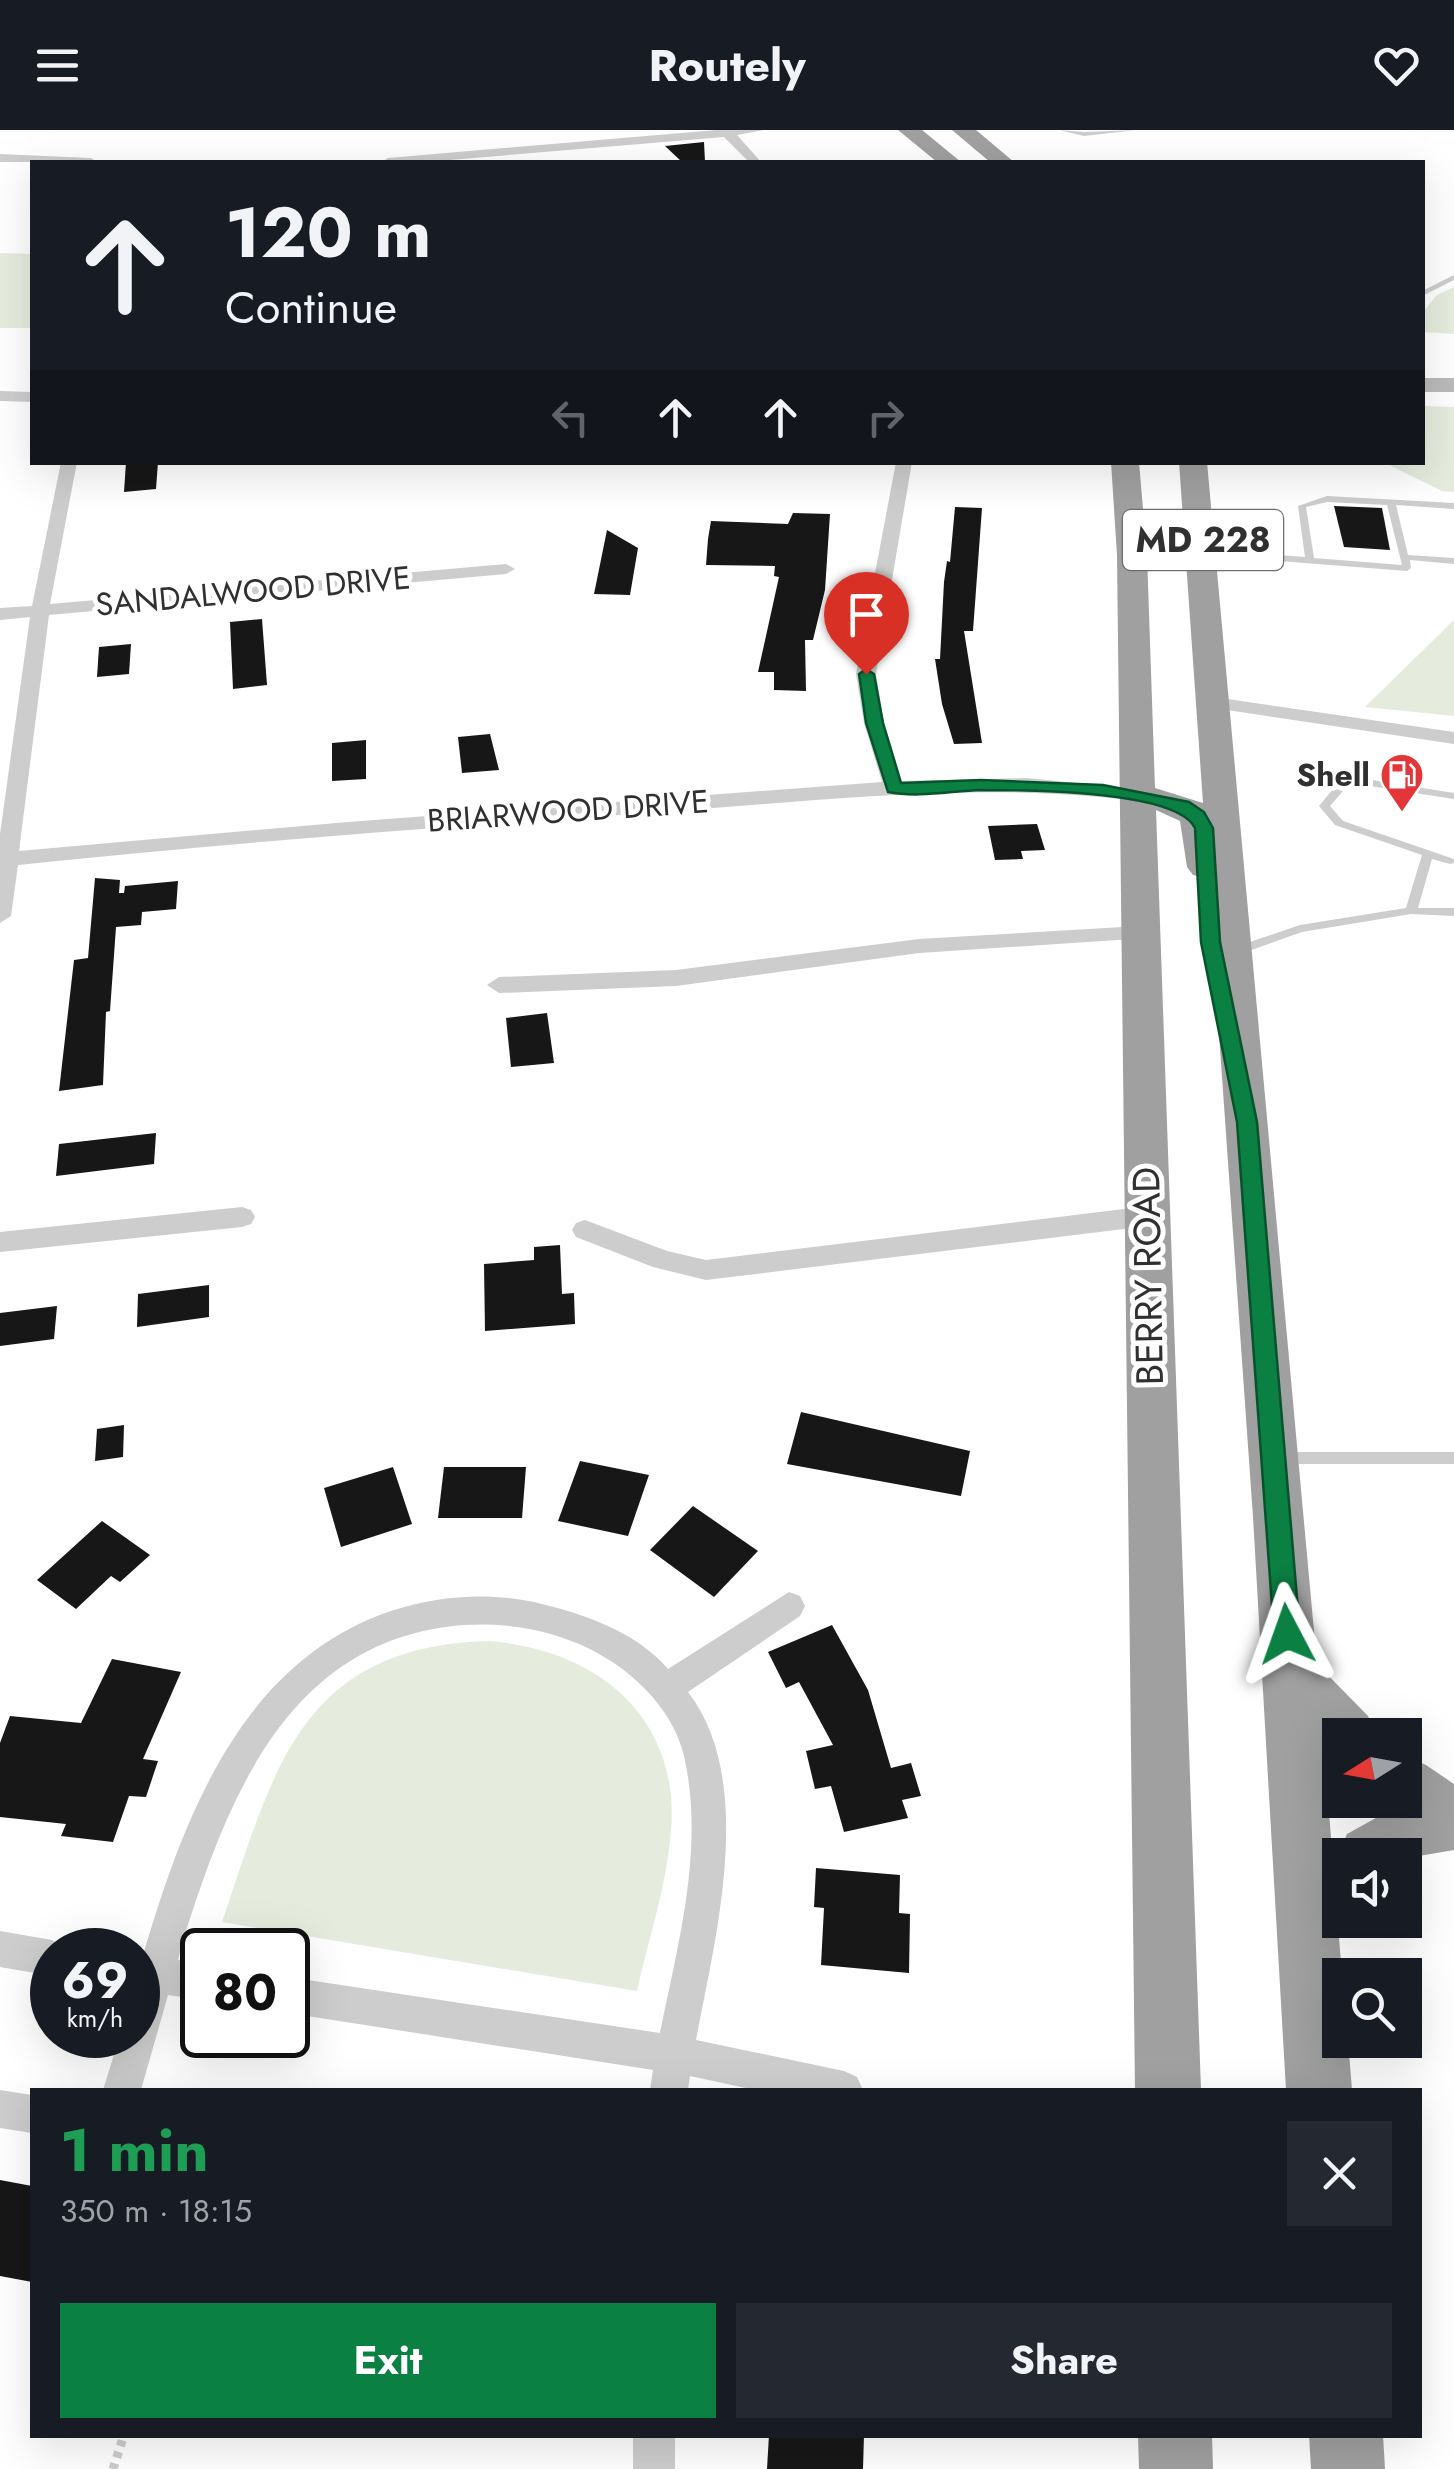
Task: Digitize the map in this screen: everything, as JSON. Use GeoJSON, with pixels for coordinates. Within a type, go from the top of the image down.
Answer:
{"type":"FeatureCollection","features":[{"type":"Feature","properties":{"kind":"highway"},"geometry":{"type":"LineString","coordinates":[[910,130],[948,160]]}},
{"type":"Feature","properties":{"kind":"highway"},"geometry":{"type":"LineString","coordinates":[[963,130],[1001,160]]}},
{"type":"Feature","properties":{"kind":"highway","name":"BERRY ROAD"},"geometry":{"type":"LineString","coordinates":[[1125,465],[1132,555],[1168,2088]]}},
{"type":"Feature","properties":{"kind":"highway","name":"MD 228"},"geometry":{"type":"LineString","coordinates":[[1194,465],[1290,1674],[1322,1891]]}},
{"type":"Feature","properties":{"kind":"highway"},"geometry":{"type":"LineString","coordinates":[[1136,795],[1183,806],[1198,816],[1204,828],[1210,942],[1247,1122]]}},
{"type":"Feature","properties":{"kind":"highway"},"geometry":{"type":"LineString","coordinates":[[1290,1674],[1332,1718]]}},
{"type":"Feature","properties":{"kind":"highway"},"geometry":{"type":"LineString","coordinates":[[1422,1796],[1454,1820]]}},
{"type":"Feature","properties":{"kind":"highway"},"geometry":{"type":"LineString","coordinates":[[1393,1838],[1420,1824],[1454,1820]]}},
{"type":"Feature","properties":{"kind":"highway","name":"MD 228"},"geometry":{"type":"LineString","coordinates":[[1319,2088],[1323,1938]]}},
{"type":"Feature","properties":{"kind":"highway"},"geometry":{"type":"LineString","coordinates":[[1175,2438],[1176,2469]]}},
{"type":"Feature","properties":{"kind":"highway"},"geometry":{"type":"LineString","coordinates":[[1346,2438],[1348,2469]]}},
{"type":"Feature","properties":{"kind":"main road"},"geometry":{"type":"LineString","coordinates":[[1425,385],[1454,385]]}},
{"type":"Feature","properties":{"kind":"street"},"geometry":{"type":"LineString","coordinates":[[411,160],[758,130]]}},
{"type":"Feature","properties":{"kind":"street"},"geometry":{"type":"LineString","coordinates":[[726,132],[753,160]]}},
{"type":"Feature","properties":{"kind":"street"},"geometry":{"type":"LineString","coordinates":[[0,158],[46,160]]}},
{"type":"Feature","properties":{"kind":"street"},"geometry":{"type":"LineString","coordinates":[[0,396],[30,396]]}},
{"type":"Feature","properties":{"kind":"street"},"geometry":{"type":"LineString","coordinates":[[0,916],[4,859],[40,610],[67,465]]}},
{"type":"Feature","properties":{"kind":"street"},"geometry":{"type":"LineString","coordinates":[[894,789],[866,674],[903,465]]}},
{"type":"Feature","properties":{"kind":"street","name":"SANDALWOOD DRIVE"},"geometry":{"type":"LineString","coordinates":[[0,614],[506,569]]}},
{"type":"Feature","properties":{"kind":"street"},"geometry":{"type":"LineString","coordinates":[[1214,704],[1454,738]]}},
{"type":"Feature","properties":{"kind":"street","name":"BRIARWOOD DRIVE"},"geometry":{"type":"LineString","coordinates":[[4,859],[392,822],[894,789],[1047,786],[1136,795]]}},
{"type":"Feature","properties":{"kind":"street"},"geometry":{"type":"LineString","coordinates":[[499,985],[676,978],[920,946],[1140,933]]}},
{"type":"Feature","properties":{"kind":"street"},"geometry":{"type":"LineString","coordinates":[[585,1230],[663,1260],[706,1270],[1148,1216]]}},
{"type":"Feature","properties":{"kind":"street"},"geometry":{"type":"LineString","coordinates":[[0,1242],[242,1217]]}},
{"type":"Feature","properties":{"kind":"street"},"geometry":{"type":"LineString","coordinates":[[668,1688],[789,1606]]}},
{"type":"Feature","properties":{"kind":"street"},"geometry":{"type":"LineString","coordinates":[[160,1943],[239,1757],[270,1712],[293,1689],[354,1640],[400,1621],[440,1613],[526,1612],[601,1638],[641,1664],[668,1688],[698,1748],[709,1802],[702,1905],[672,2072]]}},
{"type":"Feature","properties":{"kind":"street"},"geometry":{"type":"LineString","coordinates":[[0,1949],[30,1954]]}},
{"type":"Feature","properties":{"kind":"street"},"geometry":{"type":"LineString","coordinates":[[310,1999],[672,2072],[825,2088]]}},
{"type":"Feature","properties":{"kind":"street"},"geometry":{"type":"LineString","coordinates":[[122,2088],[129,2058]]}},
{"type":"Feature","properties":{"kind":"street"},"geometry":{"type":"LineString","coordinates":[[0,2109],[30,2114]]}},
{"type":"Feature","properties":{"kind":"street"},"geometry":{"type":"LineString","coordinates":[[654,2438],[654,2469]]}},
{"type":"Feature","properties":{"kind":"lane"},"geometry":{"type":"LineString","coordinates":[[1062,130],[1084,134],[1134,130]]}},
{"type":"Feature","properties":{"kind":"lane"},"geometry":{"type":"LineString","coordinates":[[1425,292],[1454,277]]}},
{"type":"Feature","properties":{"kind":"lane"},"geometry":{"type":"LineString","coordinates":[[1310,561],[1302,506],[1327,498],[1454,506]]}},
{"type":"Feature","properties":{"kind":"lane"},"geometry":{"type":"LineString","coordinates":[[1204,551],[1407,568],[1390,502]]}},
{"type":"Feature","properties":{"kind":"lane"},"geometry":{"type":"LineString","coordinates":[[1204,551],[1280,558]]}},
{"type":"Feature","properties":{"kind":"lane"},"geometry":{"type":"LineString","coordinates":[[1404,557],[1454,561]]}},
{"type":"Feature","properties":{"kind":"lane"},"geometry":{"type":"LineString","coordinates":[[1450,861],[1339,822],[1324,806],[1347,778],[1454,796]]}},
{"type":"Feature","properties":{"kind":"lane"},"geometry":{"type":"LineString","coordinates":[[1411,910],[1428,854]]}},
{"type":"Feature","properties":{"kind":"lane"},"geometry":{"type":"LineString","coordinates":[[1234,951],[1300,929],[1411,910],[1454,912]]}},
{"type":"Feature","properties":{"kind":"lane"},"geometry":{"type":"LineString","coordinates":[[1274,1458],[1454,1458]]}},
{"type":"Feature","properties":{"kind":"path"},"geometry":{"type":"LineString","coordinates":[[112,2469],[123,2438]]}},
{"type":"Feature","properties":{"kind":"shaded area"},"geometry":{"type":"Polygon","coordinates":[[[0,253],[30,254],[30,328],[0,328],[0,253]]]}},
{"type":"Feature","properties":{"kind":"shaded area"},"geometry":{"type":"Polygon","coordinates":[[[1454,287],[1454,334],[1425,332],[1425,310],[1437,295],[1454,287]]]}},
{"type":"Feature","properties":{"kind":"shaded area"},"geometry":{"type":"Polygon","coordinates":[[[1425,406],[1454,407],[1454,492],[1442,491],[1389,465],[1425,465],[1425,406]]]}},
{"type":"Feature","properties":{"kind":"shaded area"},"geometry":{"type":"Polygon","coordinates":[[[1454,620],[1454,716],[1365,707],[1454,620]]]}},
{"type":"Feature","properties":{"kind":"shaded area"},"geometry":{"type":"Polygon","coordinates":[[[489,1641],[530,1647],[567,1659],[600,1677],[628,1700],[649,1728],[664,1761],[671,1799],[670,1841],[637,1991],[310,1937],[310,1928],[258,1928],[222,1922],[259,1815],[279,1768],[304,1726],[335,1692],[375,1666],[425,1648],[489,1641]]]}},
{"type":"Feature","properties":{"kind":"building"},"geometry":{"type":"Polygon","coordinates":[[[704,142],[705,160],[680,160],[665,146],[704,142]]]}},
{"type":"Feature","properties":{"kind":"building"},"geometry":{"type":"Polygon","coordinates":[[[126,465],[158,465],[156,489],[124,492],[126,465]]]}},
{"type":"Feature","properties":{"kind":"building"},"geometry":{"type":"Polygon","coordinates":[[[1334,506],[1382,508],[1390,550],[1344,547],[1334,506]]]}},
{"type":"Feature","properties":{"kind":"building"},"geometry":{"type":"Polygon","coordinates":[[[955,507],[982,508],[973,631],[964,631],[982,743],[954,744],[935,659],[940,659],[944,582],[947,561],[950,562],[955,507]]]}},
{"type":"Feature","properties":{"kind":"building"},"geometry":{"type":"Polygon","coordinates":[[[793,513],[830,514],[825,590],[813,640],[805,640],[806,691],[774,690],[774,672],[758,672],[779,577],[774,576],[775,566],[706,565],[711,521],[788,524],[793,513]]]}},
{"type":"Feature","properties":{"kind":"building"},"geometry":{"type":"Polygon","coordinates":[[[607,530],[638,548],[630,595],[594,594],[607,530]]]}},
{"type":"Feature","properties":{"kind":"building"},"geometry":{"type":"Polygon","coordinates":[[[262,619],[267,685],[233,689],[230,622],[262,619]]]}},
{"type":"Feature","properties":{"kind":"building"},"geometry":{"type":"Polygon","coordinates":[[[131,644],[129,674],[97,677],[99,647],[131,644]]]}},
{"type":"Feature","properties":{"kind":"building"},"geometry":{"type":"Polygon","coordinates":[[[490,734],[499,770],[462,773],[458,737],[490,734]]]}},
{"type":"Feature","properties":{"kind":"building"},"geometry":{"type":"Polygon","coordinates":[[[366,740],[366,779],[332,781],[332,743],[366,740]]]}},
{"type":"Feature","properties":{"kind":"building"},"geometry":{"type":"Polygon","coordinates":[[[1037,824],[1045,850],[1021,851],[1023,859],[995,860],[988,826],[1037,824]]]}},
{"type":"Feature","properties":{"kind":"building"},"geometry":{"type":"Polygon","coordinates":[[[95,878],[120,880],[119,893],[124,893],[125,886],[178,881],[176,909],[142,912],[141,925],[116,927],[103,1085],[59,1091],[74,960],[88,958],[95,878]]]}},
{"type":"Feature","properties":{"kind":"building"},"geometry":{"type":"Polygon","coordinates":[[[547,1013],[554,1063],[511,1067],[506,1018],[547,1013]]]}},
{"type":"Feature","properties":{"kind":"building"},"geometry":{"type":"Polygon","coordinates":[[[156,1133],[154,1164],[56,1176],[59,1144],[156,1133]]]}},
{"type":"Feature","properties":{"kind":"building"},"geometry":{"type":"Polygon","coordinates":[[[560,1245],[562,1294],[574,1293],[575,1324],[485,1331],[484,1264],[534,1260],[534,1247],[560,1245]]]}},
{"type":"Feature","properties":{"kind":"building"},"geometry":{"type":"Polygon","coordinates":[[[209,1285],[209,1317],[137,1327],[138,1294],[209,1285]]]}},
{"type":"Feature","properties":{"kind":"building"},"geometry":{"type":"Polygon","coordinates":[[[57,1306],[54,1339],[0,1346],[0,1313],[57,1306]]]}},
{"type":"Feature","properties":{"kind":"building"},"geometry":{"type":"Polygon","coordinates":[[[801,1412],[970,1451],[961,1496],[787,1464],[801,1412]]]}},
{"type":"Feature","properties":{"kind":"building"},"geometry":{"type":"Polygon","coordinates":[[[124,1425],[123,1457],[95,1461],[97,1429],[124,1425]]]}},
{"type":"Feature","properties":{"kind":"building"},"geometry":{"type":"Polygon","coordinates":[[[580,1461],[649,1475],[628,1536],[558,1521],[580,1461]]]}},
{"type":"Feature","properties":{"kind":"building"},"geometry":{"type":"Polygon","coordinates":[[[393,1467],[412,1524],[341,1547],[324,1488],[393,1467]]]}},
{"type":"Feature","properties":{"kind":"building"},"geometry":{"type":"Polygon","coordinates":[[[444,1467],[526,1467],[522,1518],[438,1518],[444,1467]]]}},
{"type":"Feature","properties":{"kind":"building"},"geometry":{"type":"Polygon","coordinates":[[[693,1506],[758,1551],[714,1597],[650,1550],[693,1506]]]}},
{"type":"Feature","properties":{"kind":"building"},"geometry":{"type":"Polygon","coordinates":[[[102,1521],[150,1555],[120,1582],[111,1576],[76,1609],[37,1580],[102,1521]]]}},
{"type":"Feature","properties":{"kind":"building"},"geometry":{"type":"Polygon","coordinates":[[[832,1625],[868,1690],[891,1768],[911,1763],[921,1796],[902,1800],[908,1818],[844,1832],[831,1786],[815,1789],[806,1751],[833,1745],[799,1682],[786,1688],[768,1652],[832,1625]]]}},
{"type":"Feature","properties":{"kind":"building"},"geometry":{"type":"Polygon","coordinates":[[[112,1659],[181,1672],[143,1759],[158,1761],[146,1797],[129,1796],[113,1842],[61,1836],[66,1824],[0,1817],[0,1743],[10,1716],[81,1723],[112,1659]]]}},
{"type":"Feature","properties":{"kind":"building"},"geometry":{"type":"Polygon","coordinates":[[[816,1868],[900,1875],[899,1913],[910,1914],[909,1973],[821,1965],[824,1908],[814,1907],[816,1868]]]}},
{"type":"Feature","properties":{"kind":"building"},"geometry":{"type":"Polygon","coordinates":[[[0,2180],[30,2186],[30,2282],[0,2276],[0,2180]]]}},
{"type":"Feature","properties":{"kind":"building"},"geometry":{"type":"Polygon","coordinates":[[[769,2438],[864,2438],[863,2469],[767,2469],[769,2438]]]}},
{"type":"Feature","properties":{"kind":"place","name":"Shell"},"geometry":{"type":"Point","coordinates":[1402,813]}},
{"type":"Feature","properties":{"kind":"route"},"geometry":{"type":"LineString","coordinates":[[866,674],[874,723],[894,789],[981,785],[1103,790],[1183,806],[1198,816],[1204,828],[1210,942],[1247,1122],[1287,1634]]}}]}
